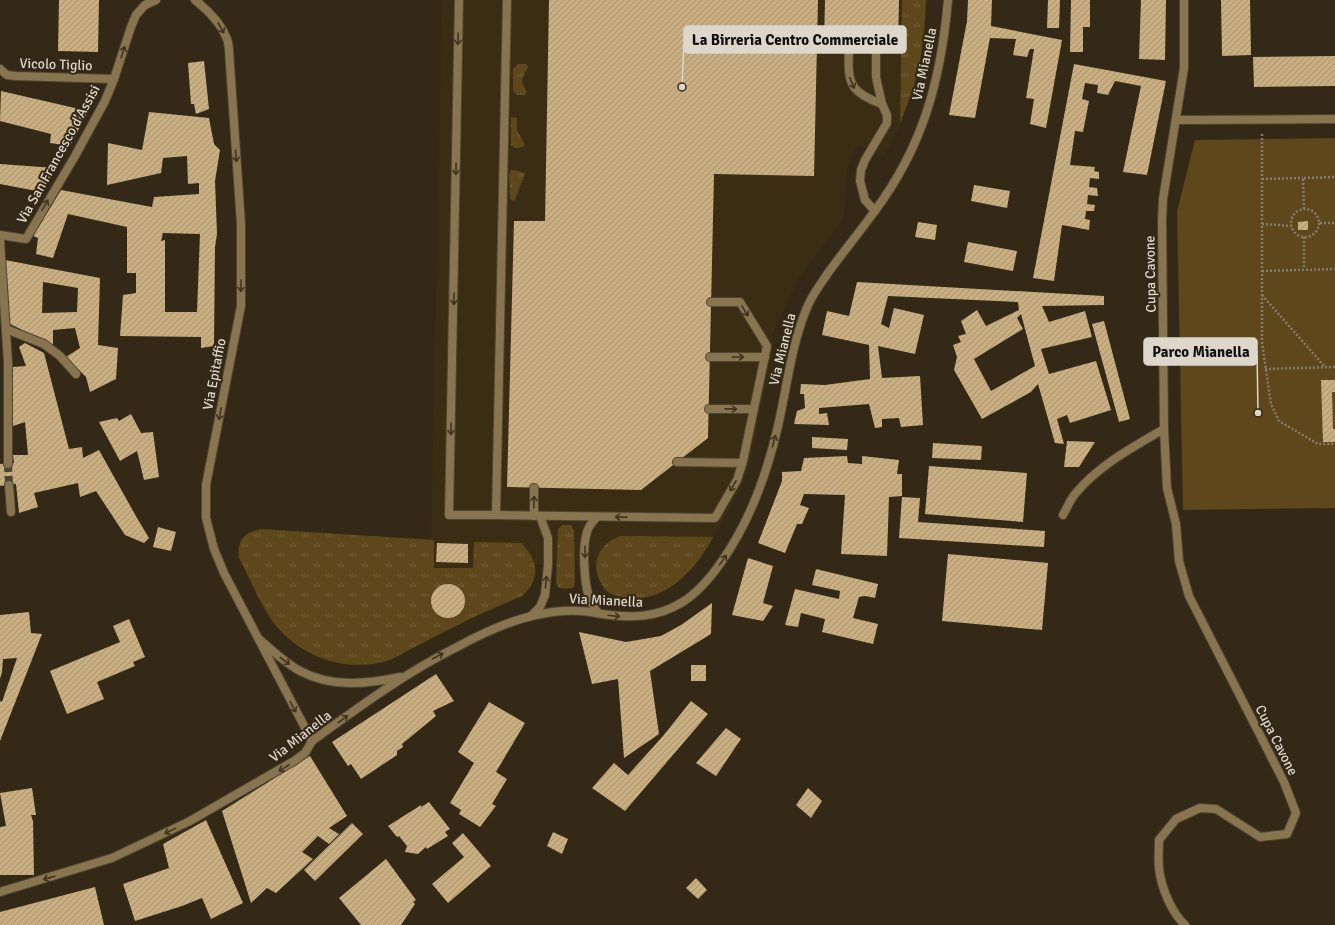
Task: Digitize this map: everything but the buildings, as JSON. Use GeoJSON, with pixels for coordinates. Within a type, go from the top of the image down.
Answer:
{"type":"FeatureCollection","features":[{"type":"Feature","properties":{"kind":"street","name":"Via San Francesco d'Assisi"},"geometry":{"type":"LineString","coordinates":[[0,235],[26,239],[105,101],[136,15],[144,5],[156,0]]}},
{"type":"Feature","properties":{"kind":"street","name":"Via Epitaffio"},"geometry":{"type":"LineString","coordinates":[[195,0],[208,10],[220,24],[227,40],[241,224],[241,306],[206,485],[206,518],[214,549],[224,574],[312,742]]}},
{"type":"Feature","properties":{"kind":"street"},"geometry":{"type":"LineString","coordinates":[[459,0],[449,514],[715,518],[737,480],[767,346],[740,302],[711,302]]}},
{"type":"Feature","properties":{"kind":"street"},"geometry":{"type":"LineString","coordinates":[[496,515],[507,0]]}},
{"type":"Feature","properties":{"kind":"street","name":"Via Mianella"},"geometry":{"type":"LineString","coordinates":[[0,892],[112,858],[190,821],[285,767],[305,753],[312,742],[404,676],[473,638],[508,623],[531,616],[566,610],[638,617],[655,615],[683,602],[697,591],[713,574],[731,549],[754,502],[766,472],[778,426],[789,369],[806,308],[816,290],[875,212],[909,157],[925,119],[940,64],[945,34],[948,0]]}},
{"type":"Feature","properties":{"kind":"street","name":"Cupa Cavone"},"geometry":{"type":"LineString","coordinates":[[1184,0],[1184,68],[1163,199],[1162,220],[1164,429],[1167,488],[1176,524],[1179,561],[1189,596],[1284,782],[1296,813],[1287,834],[1260,836],[1216,808],[1200,808],[1176,819],[1159,840],[1159,868],[1167,898],[1179,920],[1185,925]]}},
{"type":"Feature","properties":{"kind":"street"},"geometry":{"type":"LineString","coordinates":[[849,45],[848,66],[855,90],[865,98],[882,104]]}},
{"type":"Feature","properties":{"kind":"street"},"geometry":{"type":"LineString","coordinates":[[875,212],[865,200],[860,181],[861,170],[865,160],[887,124],[887,115],[882,104],[876,77],[876,46]]}},
{"type":"Feature","properties":{"kind":"street","name":"Vicolo Tiglio"},"geometry":{"type":"LineString","coordinates":[[0,69],[7,75],[16,76],[114,79]]}},
{"type":"Feature","properties":{"kind":"street"},"geometry":{"type":"LineString","coordinates":[[1176,120],[1335,119]]}},
{"type":"Feature","properties":{"kind":"street"},"geometry":{"type":"LineString","coordinates":[[0,241],[8,362],[8,464]]}},
{"type":"Feature","properties":{"kind":"street"},"geometry":{"type":"LineString","coordinates":[[6,328],[44,344],[60,356],[76,374]]}},
{"type":"Feature","properties":{"kind":"street"},"geometry":{"type":"LineString","coordinates":[[710,357],[765,357]]}},
{"type":"Feature","properties":{"kind":"street"},"geometry":{"type":"LineString","coordinates":[[709,409],[754,409]]}},
{"type":"Feature","properties":{"kind":"street"},"geometry":{"type":"LineString","coordinates":[[1063,515],[1074,495],[1089,479],[1123,454],[1164,429]]}},
{"type":"Feature","properties":{"kind":"street"},"geometry":{"type":"LineString","coordinates":[[677,462],[742,463]]}},
{"type":"Feature","properties":{"kind":"street"},"geometry":{"type":"LineString","coordinates":[[9,485],[11,512]]}},
{"type":"Feature","properties":{"kind":"street"},"geometry":{"type":"LineString","coordinates":[[531,616],[540,607],[545,595],[548,565],[548,538],[537,516],[534,488]]}},
{"type":"Feature","properties":{"kind":"street"},"geometry":{"type":"LineString","coordinates":[[597,517],[591,524],[586,536],[585,572],[586,584],[590,598],[598,614]]}},
{"type":"Feature","properties":{"kind":"street"},"geometry":{"type":"LineString","coordinates":[[256,636],[285,661],[301,672],[320,679],[341,683],[362,683],[404,676]]}},
{"type":"Feature","properties":{"kind":"path"},"geometry":{"type":"LineString","coordinates":[[1262,119],[1262,343],[1271,404],[1279,422],[1318,444],[1335,444]]}},
{"type":"Feature","properties":{"kind":"path"},"geometry":{"type":"LineString","coordinates":[[1262,179],[1335,177]]}},
{"type":"Feature","properties":{"kind":"path"},"geometry":{"type":"LineString","coordinates":[[1303,178],[1304,209]]}},
{"type":"Feature","properties":{"kind":"path"},"geometry":{"type":"LineString","coordinates":[[1304,209],[1313,211],[1319,218],[1320,223],[1319,228],[1313,235],[1304,237],[1296,234],[1292,226],[1293,216],[1296,212],[1304,209]]}},
{"type":"Feature","properties":{"kind":"path"},"geometry":{"type":"LineString","coordinates":[[1320,223],[1335,223]]}},
{"type":"Feature","properties":{"kind":"path"},"geometry":{"type":"LineString","coordinates":[[1262,224],[1292,226]]}},
{"type":"Feature","properties":{"kind":"path"},"geometry":{"type":"LineString","coordinates":[[1304,237],[1304,269]]}},
{"type":"Feature","properties":{"kind":"path"},"geometry":{"type":"LineString","coordinates":[[1262,271],[1335,268]]}},
{"type":"Feature","properties":{"kind":"path"},"geometry":{"type":"LineString","coordinates":[[1262,295],[1325,367]]}},
{"type":"Feature","properties":{"kind":"path"},"geometry":{"type":"LineString","coordinates":[[1266,369],[1335,367]]}},
{"type":"Feature","properties":{"kind":"shaded area"},"geometry":{"type":"Polygon","coordinates":[[[442,0],[902,0],[900,124],[884,157],[858,145],[851,158],[846,172],[844,217],[798,280],[772,335],[775,341],[750,463],[744,481],[708,548],[688,572],[668,588],[656,595],[630,599],[609,593],[602,586],[597,576],[596,566],[535,565],[534,581],[530,589],[522,596],[460,624],[390,660],[369,664],[346,665],[327,661],[310,653],[294,643],[278,628],[269,615],[239,558],[239,544],[244,537],[252,531],[261,529],[431,540],[442,0]]]}},
{"type":"Feature","properties":{"kind":"green space"},"geometry":{"type":"Polygon","coordinates":[[[902,0],[926,0],[924,33],[919,65],[914,86],[900,124],[902,0]]]}},
{"type":"Feature","properties":{"kind":"green space"},"geometry":{"type":"Polygon","coordinates":[[[518,64],[526,64],[528,67],[522,80],[527,92],[525,95],[517,95],[513,91],[513,69],[518,64]]]}},
{"type":"Feature","properties":{"kind":"green space"},"geometry":{"type":"Polygon","coordinates":[[[511,117],[517,118],[517,130],[525,145],[523,147],[515,148],[511,145],[511,117]]]}},
{"type":"Feature","properties":{"kind":"green space"},"geometry":{"type":"Polygon","coordinates":[[[1335,138],[1335,508],[1183,510],[1177,211],[1195,140],[1335,138]]]}},
{"type":"Feature","properties":{"kind":"green space"},"geometry":{"type":"Polygon","coordinates":[[[511,170],[525,173],[514,201],[510,199],[509,175],[511,170]]]}},
{"type":"Feature","properties":{"kind":"green space"},"geometry":{"type":"Polygon","coordinates":[[[562,525],[571,525],[574,530],[575,581],[574,587],[568,588],[558,587],[556,582],[558,529],[562,525]]]}},
{"type":"Feature","properties":{"kind":"green space"},"geometry":{"type":"Polygon","coordinates":[[[261,529],[434,540],[434,568],[473,568],[474,542],[521,543],[527,549],[534,563],[535,576],[528,590],[522,596],[473,617],[393,659],[375,664],[344,664],[314,655],[300,647],[277,627],[266,611],[239,558],[239,546],[243,538],[250,533],[261,529]]]}},
{"type":"Feature","properties":{"kind":"green space"},"geometry":{"type":"Polygon","coordinates":[[[621,536],[713,537],[698,561],[677,582],[652,596],[638,598],[623,597],[609,593],[603,586],[597,574],[596,566],[599,553],[608,543],[621,536]]]}},
{"type":"Feature","properties":{"kind":"tunnel"},"geometry":{"type":"LineString","coordinates":[[8,464],[9,485]]}},
{"type":"Feature","properties":{"kind":"place","name":"La Birreria Centro Commerciale"},"geometry":{"type":"Point","coordinates":[682,87]}},
{"type":"Feature","properties":{"kind":"place","name":"Parco Mianella"},"geometry":{"type":"Point","coordinates":[1258,413]}}]}
